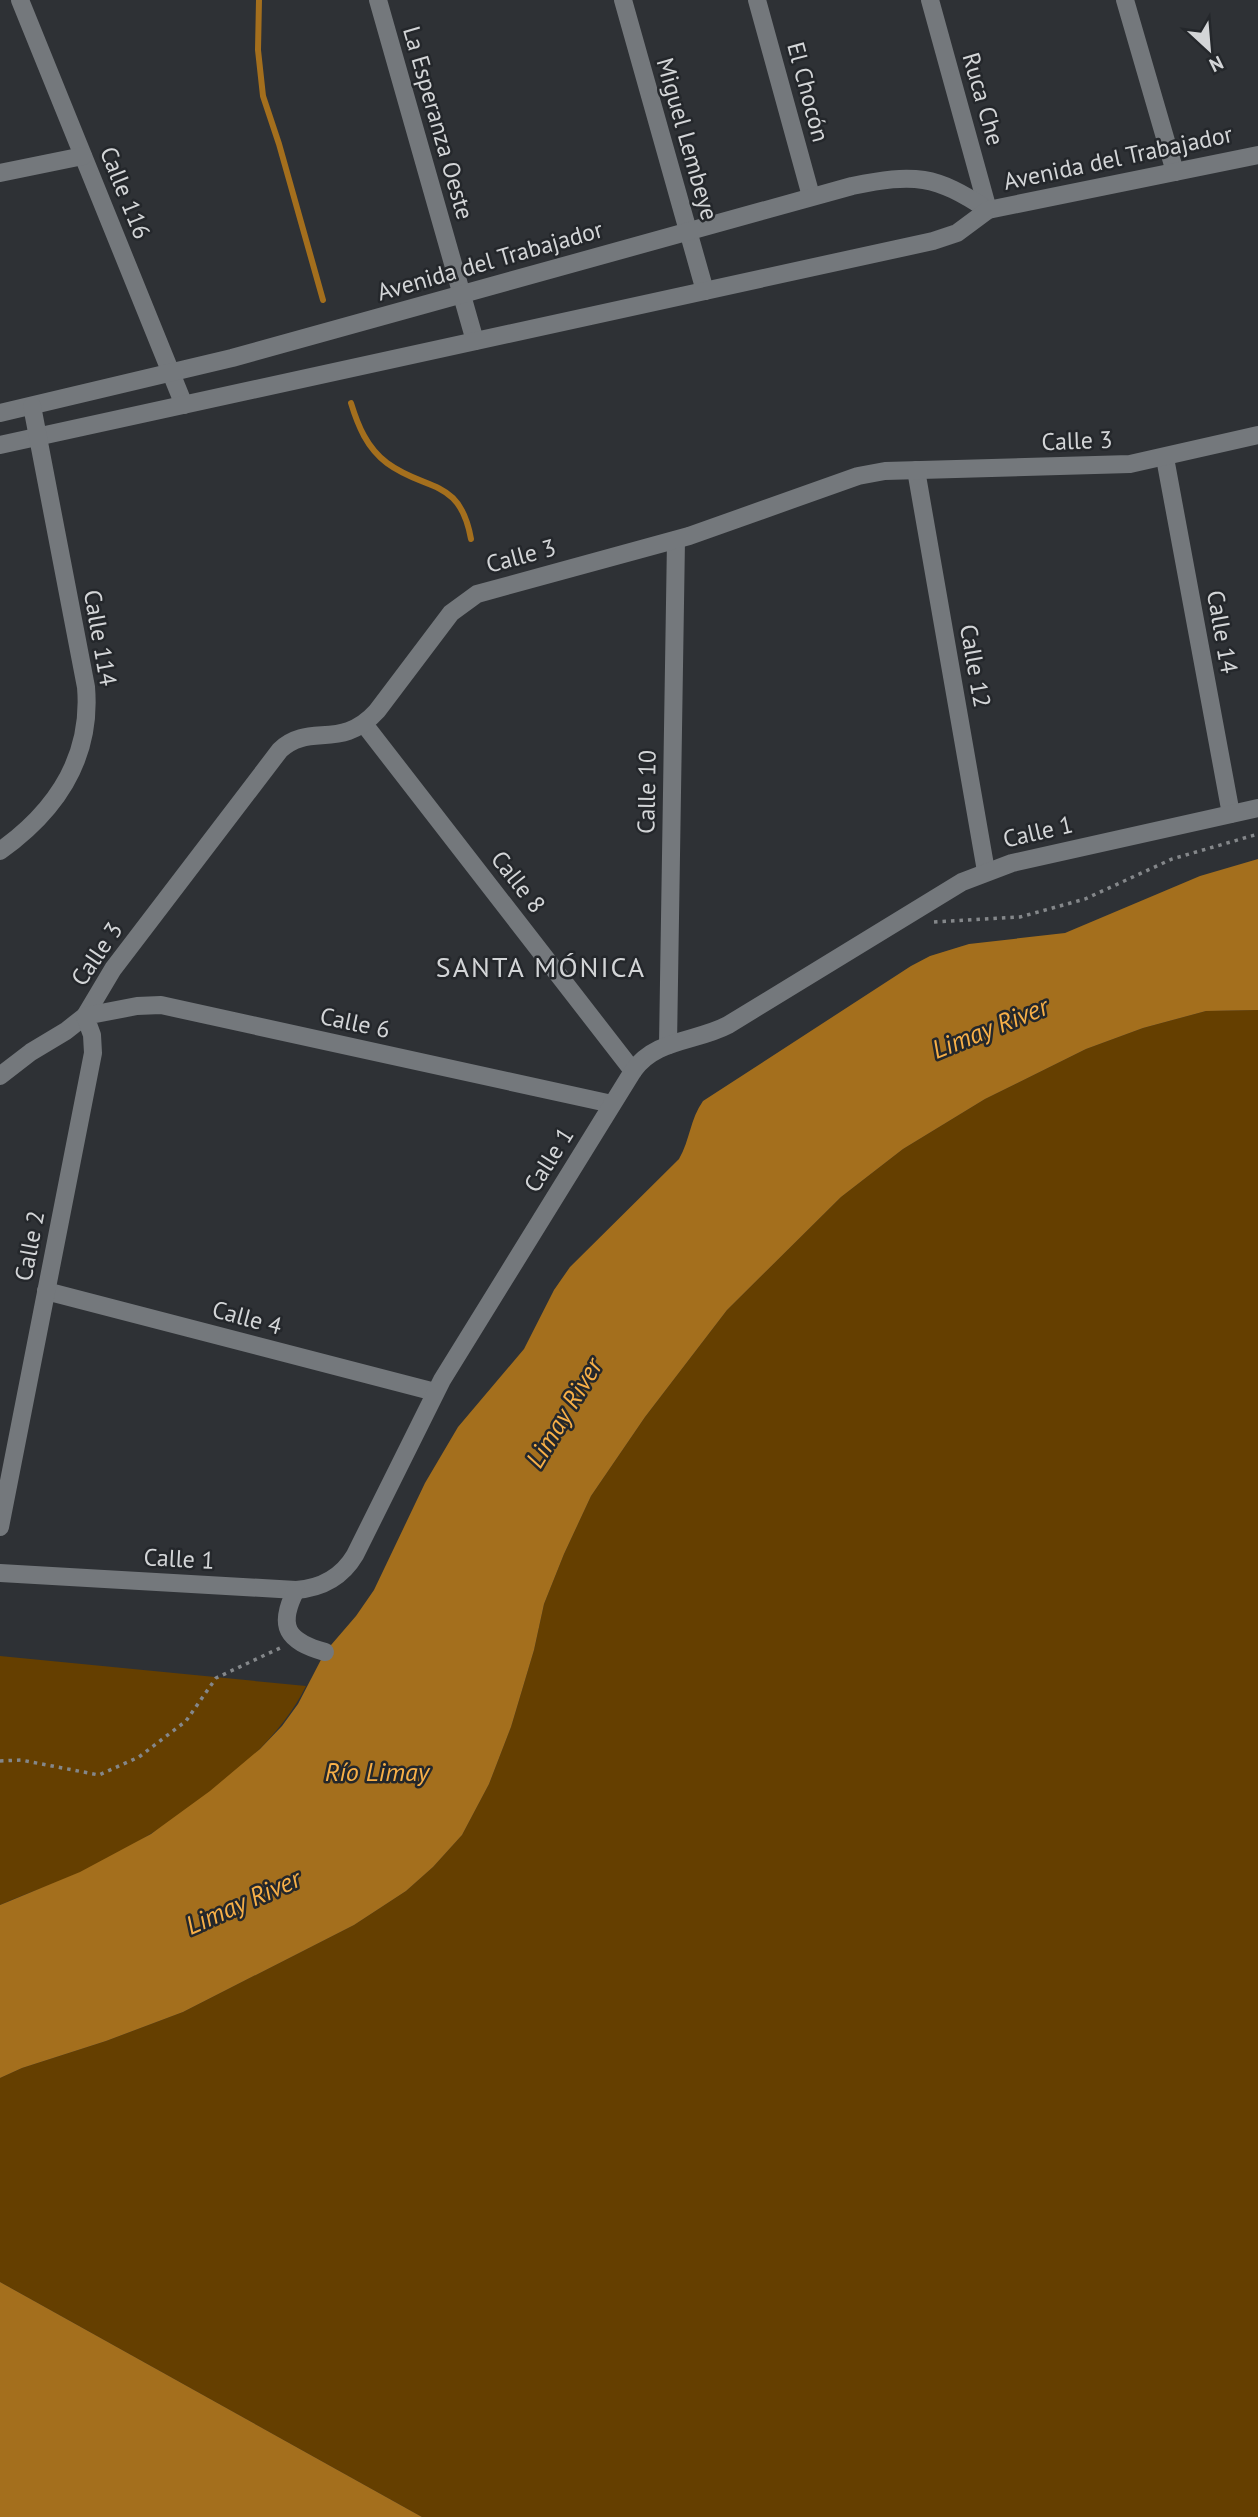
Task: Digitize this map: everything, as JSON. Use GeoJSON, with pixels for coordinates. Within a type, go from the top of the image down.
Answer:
{"type":"FeatureCollection","features":[{"type":"Feature","properties":{"kind":"street","name":"Calle 116"},"geometry":{"type":"LineString","coordinates":[[20,0],[184,404]]}},
{"type":"Feature","properties":{"kind":"street","name":"La Esperanza Oeste"},"geometry":{"type":"LineString","coordinates":[[378,0],[475,341]]}},
{"type":"Feature","properties":{"kind":"street","name":"Miguel Lembeye"},"geometry":{"type":"LineString","coordinates":[[623,0],[705,291]]}},
{"type":"Feature","properties":{"kind":"street","name":"El Chocón"},"geometry":{"type":"LineString","coordinates":[[757,0],[811,196]]}},
{"type":"Feature","properties":{"kind":"street","name":"Ruca Che"},"geometry":{"type":"LineString","coordinates":[[930,0],[988,210]]}},
{"type":"Feature","properties":{"kind":"street"},"geometry":{"type":"LineString","coordinates":[[1125,0],[1175,172]]}},
{"type":"Feature","properties":{"kind":"street","name":"Avenida del Trabajador"},"geometry":{"type":"LineString","coordinates":[[0,445],[941,238],[963,229],[988,210],[1258,155]]}},
{"type":"Feature","properties":{"kind":"street"},"geometry":{"type":"LineString","coordinates":[[0,173],[83,156]]}},
{"type":"Feature","properties":{"kind":"street","name":"Avenida del Trabajador"},"geometry":{"type":"LineString","coordinates":[[0,413],[171,373],[811,196],[873,182],[916,178],[936,182],[955,189],[988,210]]}},
{"type":"Feature","properties":{"kind":"street","name":"Calle 114"},"geometry":{"type":"LineString","coordinates":[[0,851],[36,820],[60,791],[78,759],[86,723],[86,687],[32,405]]}},
{"type":"Feature","properties":{"kind":"street","name":"Calle 3"},"geometry":{"type":"LineString","coordinates":[[0,1076],[85,1016],[113,970],[280,750],[299,738],[339,735],[364,724],[377,711],[451,613],[468,599],[487,590],[676,540],[844,480],[885,471],[1112,465],[1165,458],[1258,435]]}},
{"type":"Feature","properties":{"kind":"street","name":"Calle 14"},"geometry":{"type":"LineString","coordinates":[[1165,458],[1231,814]]}},
{"type":"Feature","properties":{"kind":"street","name":"Calle 12"},"geometry":{"type":"LineString","coordinates":[[916,470],[986,871]]}},
{"type":"Feature","properties":{"kind":"street","name":"Calle 10"},"geometry":{"type":"LineString","coordinates":[[668,1045],[676,540]]}},
{"type":"Feature","properties":{"kind":"street","name":"Calle 8"},"geometry":{"type":"LineString","coordinates":[[364,724],[633,1071]]}},
{"type":"Feature","properties":{"kind":"street","name":"Calle 1"},"geometry":{"type":"LineString","coordinates":[[0,1573],[296,1590],[317,1587],[335,1578],[350,1563],[435,1392],[633,1071],[652,1052],[709,1034],[728,1025],[962,882],[986,871],[1258,808]]}},
{"type":"Feature","properties":{"kind":"street","name":"Calle 6"},"geometry":{"type":"LineString","coordinates":[[85,1016],[137,1006],[161,1005],[612,1104]]}},
{"type":"Feature","properties":{"kind":"street","name":"Calle 2"},"geometry":{"type":"LineString","coordinates":[[0,1527],[93,1053],[92,1035],[85,1016]]}},
{"type":"Feature","properties":{"kind":"street","name":"Calle 4"},"geometry":{"type":"LineString","coordinates":[[46,1291],[435,1392]]}},
{"type":"Feature","properties":{"kind":"street"},"geometry":{"type":"LineString","coordinates":[[296,1590],[285,1620],[290,1634],[296,1640],[324,1652]]}},
{"type":"Feature","properties":{"kind":"path"},"geometry":{"type":"LineString","coordinates":[[932,923],[1020,917],[1085,899],[1172,859],[1258,834]]}},
{"type":"Feature","properties":{"kind":"path"},"geometry":{"type":"LineString","coordinates":[[0,1760],[21,1760],[99,1775],[139,1757],[186,1721],[216,1678],[296,1640]]}},
{"type":"Feature","properties":{"kind":"shaded area"},"geometry":{"type":"Polygon","coordinates":[[[1258,1010],[1258,2517],[422,2517],[0,2282],[0,2078],[183,2012],[354,1925],[406,1891],[433,1867],[462,1835],[489,1784],[511,1727],[534,1650],[544,1604],[591,1496],[645,1417],[727,1310],[841,1197],[903,1149],[985,1099],[1086,1049],[1143,1028],[1206,1011],[1258,1010]]]}},
{"type":"Feature","properties":{"kind":"shaded area"},"geometry":{"type":"Polygon","coordinates":[[[0,1656],[306,1686],[289,1715],[266,1743],[208,1795],[109,1858],[0,1905],[0,1656]]]}},
{"type":"Feature","properties":{"kind":"water","name":"Río Limay"},"geometry":{"type":"Polygon","coordinates":[[[1258,859],[1258,1010],[1206,1011],[1143,1028],[1086,1049],[985,1099],[903,1149],[841,1197],[727,1310],[645,1417],[591,1496],[544,1604],[534,1650],[511,1727],[489,1784],[462,1835],[433,1867],[406,1891],[354,1925],[183,2012],[0,2078],[0,1905],[80,1872],[151,1834],[210,1791],[260,1749],[282,1726],[298,1704],[325,1652],[374,1590],[425,1483],[458,1427],[524,1349],[554,1290],[570,1267],[679,1159],[703,1101],[930,956],[969,944],[1065,933],[1200,876],[1258,859]]]}},
{"type":"Feature","properties":{"kind":"water"},"geometry":{"type":"Polygon","coordinates":[[[0,2282],[422,2517],[0,2517],[0,2282]]]}},
{"type":"Feature","properties":{"kind":"waterway"},"geometry":{"type":"LineString","coordinates":[[259,0],[258,50],[263,96],[323,300]]}},
{"type":"Feature","properties":{"kind":"waterway"},"geometry":{"type":"LineString","coordinates":[[351,403],[360,428],[374,451],[401,472],[450,495],[466,519],[471,539]]}},
{"type":"Feature","properties":{"kind":"district","name":"SANTA MÓNICA"},"geometry":{"type":"Point","coordinates":[541,967]}},
{"type":"Feature","properties":{"kind":"water label","name":"Limay River"},"geometry":{"type":"Point","coordinates":[990,1028]}},
{"type":"Feature","properties":{"kind":"water label","name":"Limay River"},"geometry":{"type":"Point","coordinates":[564,1413]}},
{"type":"Feature","properties":{"kind":"water label","name":"Limay River"},"geometry":{"type":"Point","coordinates":[243,1902]}}]}
